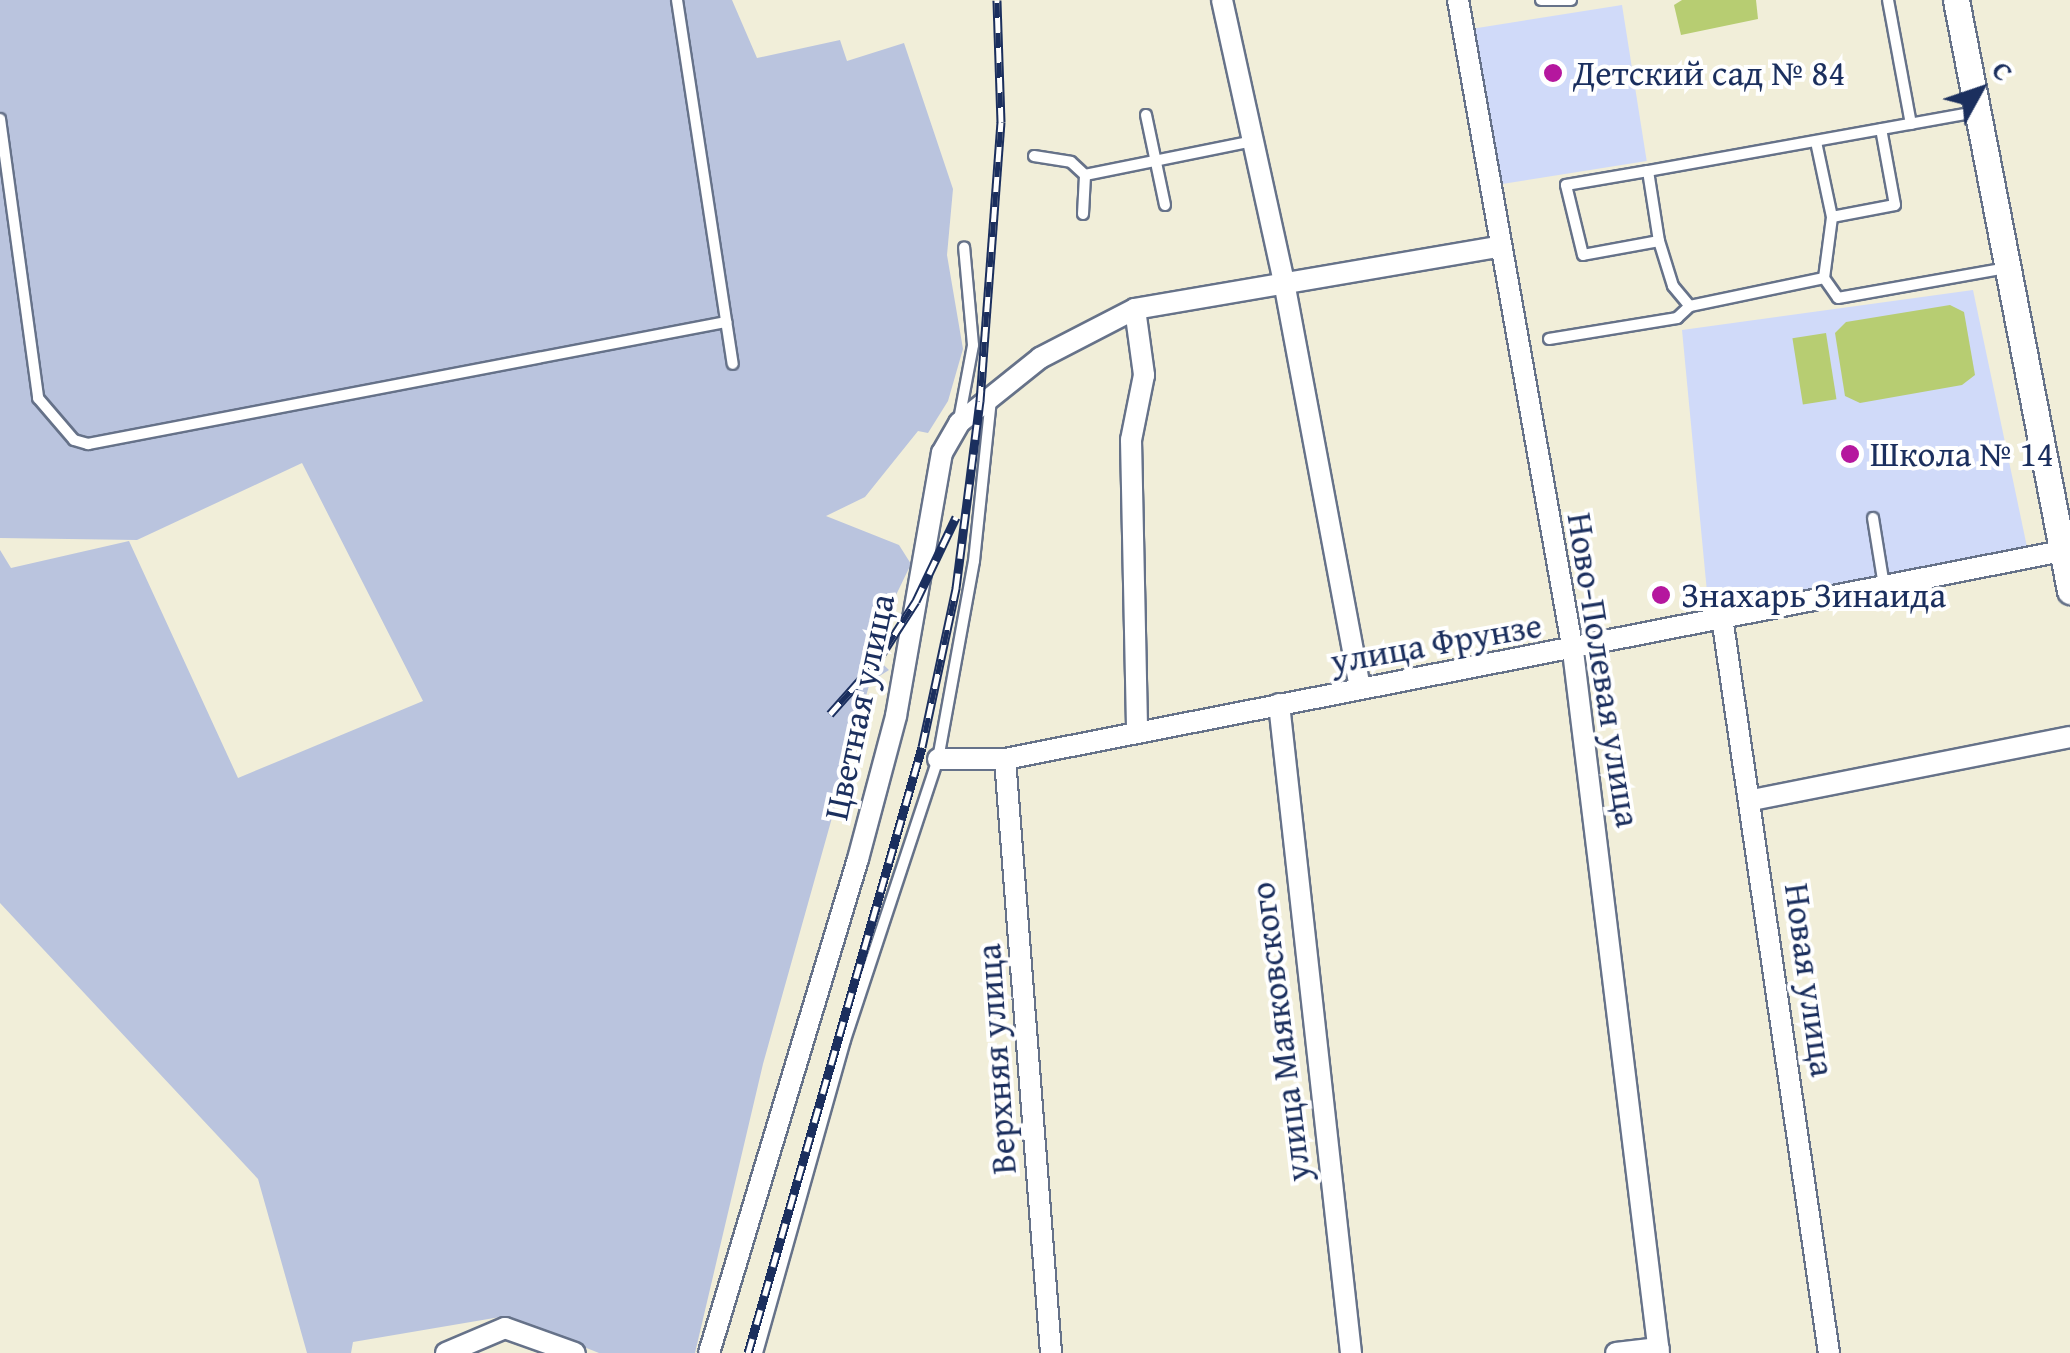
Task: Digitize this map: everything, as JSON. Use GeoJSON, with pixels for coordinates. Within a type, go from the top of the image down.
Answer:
{"type":"FeatureCollection","features":[{"type":"Feature","properties":{"kind":"street"},"geometry":{"type":"LineString","coordinates":[[1222,0],[1284,282],[1360,689]]}},
{"type":"Feature","properties":{"kind":"street","name":"Ново-Полевая улица"},"geometry":{"type":"LineString","coordinates":[[1458,0],[1498,247],[1572,652],[1659,1350]]}},
{"type":"Feature","properties":{"kind":"street"},"geometry":{"type":"LineString","coordinates":[[1956,0],[2070,591]]}},
{"type":"Feature","properties":{"kind":"street"},"geometry":{"type":"LineString","coordinates":[[1284,282],[1498,247]]}},
{"type":"Feature","properties":{"kind":"street","name":"Цветная улица"},"geometry":{"type":"LineString","coordinates":[[709,1353],[896,716],[942,454],[959,423],[992,391],[1136,309],[1284,282]]}},
{"type":"Feature","properties":{"kind":"street"},"geometry":{"type":"LineString","coordinates":[[1136,309],[1144,375],[1131,440],[1137,732]]}},
{"type":"Feature","properties":{"kind":"street","name":"улица Фрунзе"},"geometry":{"type":"LineString","coordinates":[[938,758],[1005,759],[1279,704],[1572,652],[1722,617],[2062,551]]}},
{"type":"Feature","properties":{"kind":"street","name":"Новая улица"},"geometry":{"type":"LineString","coordinates":[[1722,617],[1752,800],[1829,1353]]}},
{"type":"Feature","properties":{"kind":"street","name":"улица Маяковского"},"geometry":{"type":"LineString","coordinates":[[1279,704],[1351,1353]]}},
{"type":"Feature","properties":{"kind":"street"},"geometry":{"type":"LineString","coordinates":[[1752,800],[2070,736]]}},
{"type":"Feature","properties":{"kind":"street","name":"Верхняя улица"},"geometry":{"type":"LineString","coordinates":[[1005,759],[1051,1353]]}},
{"type":"Feature","properties":{"kind":"street"},"geometry":{"type":"LineString","coordinates":[[446,1353],[506,1328],[576,1353]]}},
{"type":"Feature","properties":{"kind":"street"},"geometry":{"type":"LineString","coordinates":[[1616,1353],[1659,1350]]}},
{"type":"Feature","properties":{"kind":"lane"},"geometry":{"type":"LineString","coordinates":[[677,0],[733,364]]}},
{"type":"Feature","properties":{"kind":"lane"},"geometry":{"type":"LineString","coordinates":[[1541,0],[1571,0]]}},
{"type":"Feature","properties":{"kind":"lane"},"geometry":{"type":"LineString","coordinates":[[1888,0],[1911,124]]}},
{"type":"Feature","properties":{"kind":"lane"},"geometry":{"type":"LineString","coordinates":[[1659,241],[1582,255],[1566,184],[1978,112]]}},
{"type":"Feature","properties":{"kind":"lane"},"geometry":{"type":"LineString","coordinates":[[1146,115],[1166,205]]}},
{"type":"Feature","properties":{"kind":"lane"},"geometry":{"type":"LineString","coordinates":[[0,119],[38,398],[74,440],[88,444],[726,322]]}},
{"type":"Feature","properties":{"kind":"lane"},"geometry":{"type":"LineString","coordinates":[[1832,217],[1894,206],[1881,129]]}},
{"type":"Feature","properties":{"kind":"lane"},"geometry":{"type":"LineString","coordinates":[[1085,175],[1253,140]]}},
{"type":"Feature","properties":{"kind":"lane"},"geometry":{"type":"LineString","coordinates":[[1816,142],[1832,217],[1824,278],[1838,298],[2008,268]]}},
{"type":"Feature","properties":{"kind":"lane"},"geometry":{"type":"LineString","coordinates":[[1034,156],[1072,162],[1085,175],[1083,214]]}},
{"type":"Feature","properties":{"kind":"lane"},"geometry":{"type":"LineString","coordinates":[[1648,172],[1659,241],[1673,286],[1690,306]]}},
{"type":"Feature","properties":{"kind":"lane"},"geometry":{"type":"LineString","coordinates":[[959,423],[973,345],[964,247]]}},
{"type":"Feature","properties":{"kind":"lane"},"geometry":{"type":"LineString","coordinates":[[1548,339],[1677,318],[1690,306],[1824,278]]}},
{"type":"Feature","properties":{"kind":"lane"},"geometry":{"type":"LineString","coordinates":[[757,1353],[845,1040],[938,758],[974,561],[992,391]]}},
{"type":"Feature","properties":{"kind":"lane"},"geometry":{"type":"LineString","coordinates":[[1872,518],[1884,586]]}},
{"type":"Feature","properties":{"kind":"shaded area"},"geometry":{"type":"Polygon","coordinates":[[[0,0],[732,0],[757,58],[840,40],[847,61],[904,43],[953,189],[947,255],[963,349],[948,401],[928,433],[918,431],[865,497],[826,516],[899,545],[911,564],[869,651],[889,670],[870,682],[763,1064],[695,1353],[599,1353],[506,1316],[353,1342],[351,1353],[307,1353],[258,1179],[0,903],[0,550],[11,568],[129,541],[238,778],[423,701],[302,463],[137,540],[0,538],[0,0]]]}},
{"type":"Feature","properties":{"kind":"shaded area","name":"Детский сад № 84"},"geometry":{"type":"Polygon","coordinates":[[[1622,5],[1647,161],[1493,185],[1468,29],[1622,5]]]}},
{"type":"Feature","properties":{"kind":"shaded area","name":"Школа № 14"},"geometry":{"type":"Polygon","coordinates":[[[1973,290],[2027,547],[1709,613],[1682,330],[1973,290]]]}},
{"type":"Feature","properties":{"kind":"green space"},"geometry":{"type":"Polygon","coordinates":[[[1682,0],[1756,0],[1758,19],[1681,35],[1674,5],[1682,0]]]}},
{"type":"Feature","properties":{"kind":"green space"},"geometry":{"type":"Polygon","coordinates":[[[1950,305],[1964,312],[1975,375],[1962,385],[1860,403],[1845,396],[1835,333],[1846,322],[1950,305]]]}},
{"type":"Feature","properties":{"kind":"green space"},"geometry":{"type":"Polygon","coordinates":[[[1826,333],[1836,399],[1803,404],[1792,338],[1826,333]]]}},
{"type":"Feature","properties":{"kind":"railway"},"geometry":{"type":"LineString","coordinates":[[748,1353],[922,747],[956,588],[980,401],[1001,122],[997,0]]}},
{"type":"Feature","properties":{"kind":"railway"},"geometry":{"type":"LineString","coordinates":[[830,714],[878,660],[916,601],[956,517]]}},
{"type":"Feature","properties":{"kind":"place","name":"Детский сад № 84"},"geometry":{"type":"Point","coordinates":[1553,73]}},
{"type":"Feature","properties":{"kind":"place","name":"Школа № 14"},"geometry":{"type":"Point","coordinates":[1850,454]}},
{"type":"Feature","properties":{"kind":"place","name":"Знахарь Зинаида"},"geometry":{"type":"Point","coordinates":[1661,595]}}]}
